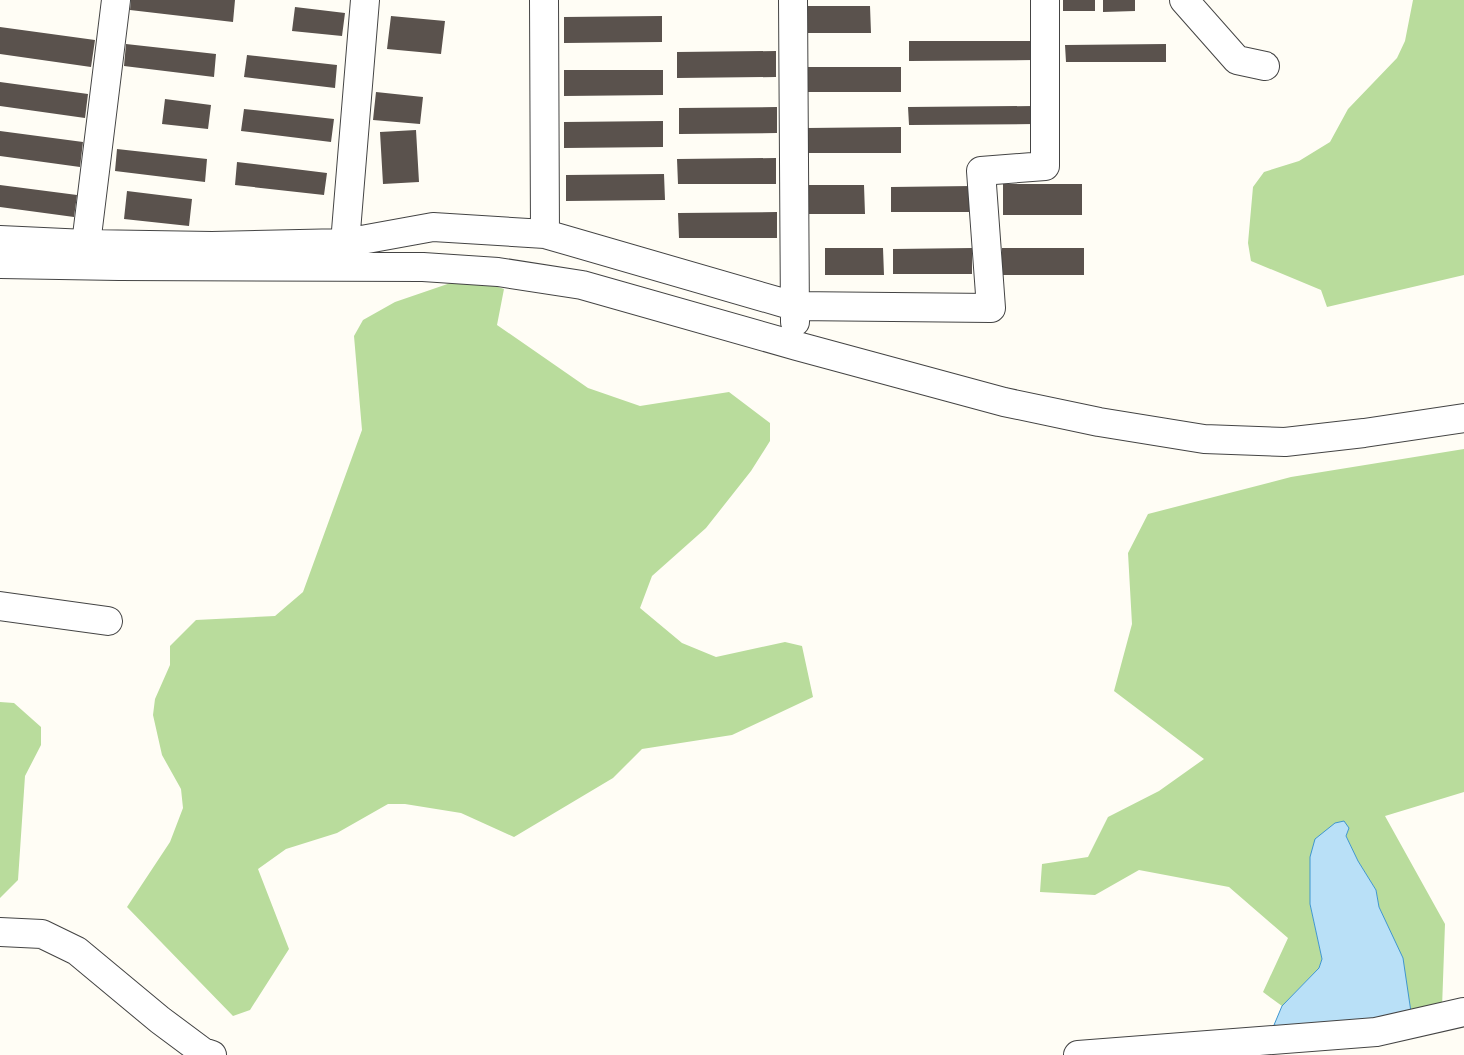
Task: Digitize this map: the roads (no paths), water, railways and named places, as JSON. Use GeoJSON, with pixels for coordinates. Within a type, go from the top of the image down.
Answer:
{"type":"FeatureCollection","features":[{"type":"Feature","properties":{"kind":"street"},"geometry":{"type":"LineString","coordinates":[[86,244],[116,0]]}},
{"type":"Feature","properties":{"kind":"street"},"geometry":{"type":"LineString","coordinates":[[345,243],[365,0]]}},
{"type":"Feature","properties":{"kind":"street"},"geometry":{"type":"LineString","coordinates":[[544,0],[545,234]]}},
{"type":"Feature","properties":{"kind":"street"},"geometry":{"type":"LineString","coordinates":[[793,0],[794,306],[797,346]]}},
{"type":"Feature","properties":{"kind":"street"},"geometry":{"type":"LineString","coordinates":[[0,240],[86,244],[212,246],[345,243],[433,228],[545,234],[794,306],[991,308],[980,171],[1045,166],[1045,0]]}},
{"type":"Feature","properties":{"kind":"street"},"geometry":{"type":"LineString","coordinates":[[1184,0],[1237,60],[1265,66]]}},
{"type":"Feature","properties":{"kind":"street"},"geometry":{"type":"LineString","coordinates":[[0,264],[423,267],[498,272],[582,284],[797,346],[1004,402],[1099,422],[1204,439],[1286,442],[1364,433],[1464,418]]}},
{"type":"Feature","properties":{"kind":"street"},"geometry":{"type":"LineString","coordinates":[[0,606],[108,621]]}},
{"type":"Feature","properties":{"kind":"street"},"geometry":{"type":"LineString","coordinates":[[0,932],[42,934],[77,951],[160,1020],[203,1052],[212,1055]]}},
{"type":"Feature","properties":{"kind":"street"},"geometry":{"type":"LineString","coordinates":[[1078,1055],[1376,1032],[1464,1012]]}},
{"type":"Feature","properties":{"kind":"water"},"geometry":{"type":"Polygon","coordinates":[[[1344,821],[1349,828],[1346,836],[1358,861],[1376,890],[1379,907],[1403,958],[1411,1012],[1397,1017],[1293,1029],[1274,1025],[1282,1006],[1319,968],[1322,959],[1310,904],[1310,857],[1315,839],[1335,823],[1344,821]]]}}]}
